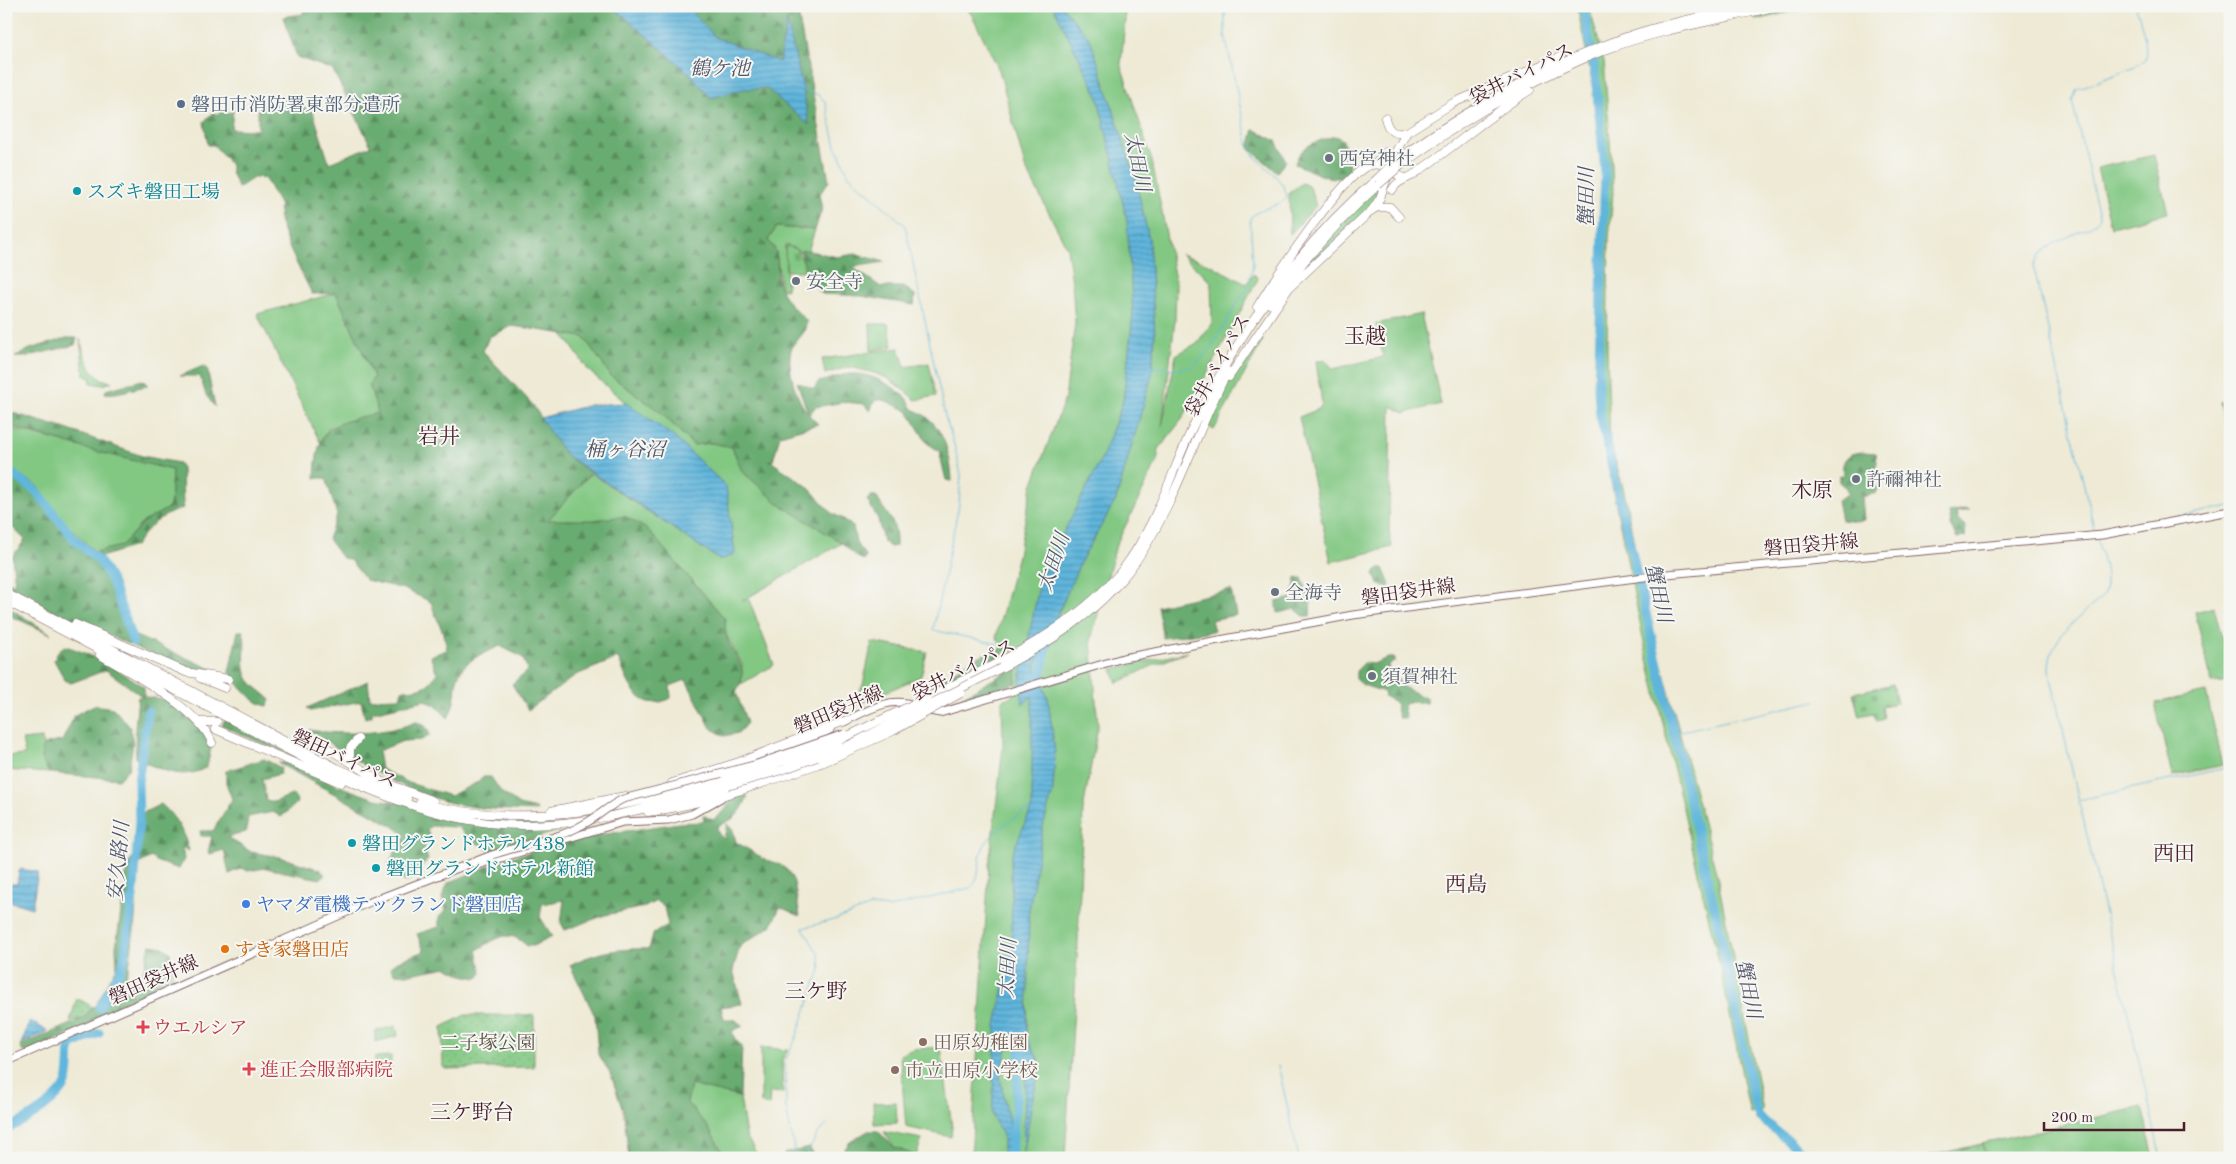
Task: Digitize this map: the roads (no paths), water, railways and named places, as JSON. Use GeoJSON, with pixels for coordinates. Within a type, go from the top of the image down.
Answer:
{"type":"FeatureCollection","features":[{"type":"Feature","properties":{"kind":"highway"},"geometry":{"type":"LineString","coordinates":[[1385,118],[1391,131],[1398,134],[1407,132],[1453,103],[1628,40],[1749,10],[1778,6]]}},
{"type":"Feature","properties":{"kind":"highway"},"geometry":{"type":"LineString","coordinates":[[1392,190],[1396,184],[1416,174],[1504,106],[1584,56],[1628,40]]}},
{"type":"Feature","properties":{"kind":"highway","name":"袋井バイパス"},"geometry":{"type":"LineString","coordinates":[[727,783],[785,769],[849,745],[1001,668],[1059,636],[1076,623],[1138,557],[1157,525],[1206,418],[1246,338],[1307,256],[1378,181],[1447,124],[1496,94],[1542,71],[1584,56]]}},
{"type":"Feature","properties":{"kind":"highway"},"geometry":{"type":"LineString","coordinates":[[1206,418],[1252,341],[1289,288],[1372,210],[1380,198],[1388,171],[1407,132]]}},
{"type":"Feature","properties":{"kind":"highway"},"geometry":{"type":"LineString","coordinates":[[1242,336],[1263,297],[1307,232],[1346,184],[1367,167],[1382,159],[1386,152]]}},
{"type":"Feature","properties":{"kind":"highway"},"geometry":{"type":"LineString","coordinates":[[1374,164],[1405,178]]}},
{"type":"Feature","properties":{"kind":"highway","name":"袋井バイパス"},"geometry":{"type":"LineString","coordinates":[[727,783],[819,750],[926,698],[1055,629],[1110,587],[1151,523],[1170,484],[1199,415],[1242,336],[1303,252],[1351,200],[1378,181]]}},
{"type":"Feature","properties":{"kind":"highway"},"geometry":{"type":"LineString","coordinates":[[1372,210],[1385,205],[1390,206],[1399,217]]}},
{"type":"Feature","properties":{"kind":"highway","name":"磐田バイパス"},"geometry":{"type":"LineString","coordinates":[[6,593],[30,610]]}},
{"type":"Feature","properties":{"kind":"highway","name":"磐田バイパス"},"geometry":{"type":"LineString","coordinates":[[6,601],[30,610],[130,662],[151,677],[334,774],[376,794],[448,816],[512,825],[605,817],[727,783]]}},
{"type":"Feature","properties":{"kind":"highway"},"geometry":{"type":"LineString","coordinates":[[30,610],[225,688]]}},
{"type":"Feature","properties":{"kind":"highway"},"geometry":{"type":"LineString","coordinates":[[30,610],[179,704],[200,722],[209,734],[212,743]]}},
{"type":"Feature","properties":{"kind":"highway","name":"磐田バイパス"},"geometry":{"type":"LineString","coordinates":[[130,662],[148,668],[378,788],[412,801],[472,813],[512,817],[608,809],[727,783]]}},
{"type":"Feature","properties":{"kind":"highway"},"geometry":{"type":"LineString","coordinates":[[605,817],[675,809],[824,762],[893,731],[951,700],[1001,668]]}},
{"type":"Feature","properties":{"kind":"highway"},"geometry":{"type":"LineString","coordinates":[[186,672],[228,679]]}},
{"type":"Feature","properties":{"kind":"highway"},"geometry":{"type":"LineString","coordinates":[[512,817],[596,804],[632,795],[782,746],[847,720]]}},
{"type":"Feature","properties":{"kind":"highway"},"geometry":{"type":"LineString","coordinates":[[200,722],[216,726],[349,786],[376,794]]}},
{"type":"Feature","properties":{"kind":"highway"},"geometry":{"type":"LineString","coordinates":[[354,765],[350,757],[350,748],[358,739]]}},
{"type":"Feature","properties":{"kind":"highway"},"geometry":{"type":"LineString","coordinates":[[319,743],[381,782],[472,813]]}},
{"type":"Feature","properties":{"kind":"main road","name":"磐田袋井線"},"geometry":{"type":"LineString","coordinates":[[6,1062],[370,902],[492,855],[572,830],[623,799],[714,776],[815,738],[847,720],[890,702],[908,703],[921,709],[940,713],[1123,658],[1353,615],[1641,577],[2094,536],[2230,511]]}},
{"type":"Feature","properties":{"kind":"main road"},"geometry":{"type":"LineString","coordinates":[[714,776],[762,763],[841,736],[911,702],[926,698]]}},
{"type":"Feature","properties":{"kind":"main road","name":"磐田袋井線"},"geometry":{"type":"LineString","coordinates":[[453,871],[622,822],[669,820],[692,814],[739,789]]}},
{"type":"Feature","properties":{"kind":"water","name":"鶴ケ池"},"geometry":{"type":"Polygon","coordinates":[[[612,6],[687,6],[715,37],[779,62],[787,21],[803,89],[809,125],[766,88],[743,89],[711,98],[691,75],[612,6]]]}},
{"type":"Feature","properties":{"kind":"water"},"geometry":{"type":"Polygon","coordinates":[[[1053,6],[1062,6],[1091,41],[1135,177],[1149,239],[1155,334],[1152,375],[1116,500],[1081,561],[1035,667],[1048,698],[1055,753],[1053,791],[1043,826],[1029,911],[1027,1038],[1041,1064],[1032,1101],[1023,1158],[1026,1063],[1009,1041],[1000,1077],[1016,1158],[1003,1158],[1003,1135],[992,1116],[996,1025],[1012,949],[1011,856],[1032,807],[1032,696],[1023,704],[1020,680],[1041,576],[1103,456],[1123,401],[1133,315],[1127,221],[1097,94],[1053,6]]]}},
{"type":"Feature","properties":{"kind":"water","name":"桶ヶ谷沼"},"geometry":{"type":"Polygon","coordinates":[[[626,403],[673,436],[726,486],[735,554],[720,560],[566,455],[540,418],[590,405],[626,403]]]}},
{"type":"Feature","properties":{"kind":"water"},"geometry":{"type":"Polygon","coordinates":[[[21,869],[38,872],[32,908],[9,901],[9,884],[17,884],[21,869]]]}},
{"type":"Feature","properties":{"kind":"water"},"geometry":{"type":"Polygon","coordinates":[[[30,1021],[48,1031],[21,1044],[30,1021]]]}},
{"type":"Feature","properties":{"kind":"waterway"},"geometry":{"type":"LineString","coordinates":[[1152,367],[1179,369],[1191,367],[1203,357],[1214,343],[1237,303],[1247,290],[1253,265],[1250,218],[1254,214],[1283,201],[1287,197],[1281,183],[1249,148],[1225,35],[1225,6]]}},
{"type":"Feature","properties":{"kind":"waterway","name":"蟹田川"},"geometry":{"type":"LineString","coordinates":[[1583,6],[1594,64],[1605,172],[1598,388],[1600,415],[1720,932],[1755,1105],[1759,1117],[1810,1158]]}},
{"type":"Feature","properties":{"kind":"waterway"},"geometry":{"type":"LineString","coordinates":[[2095,533],[2034,268],[2044,251],[2052,245],[2098,221],[2099,216],[2072,100],[2077,89],[2133,68],[2145,60],[2145,40],[2136,6]]}},
{"type":"Feature","properties":{"kind":"waterway"},"geometry":{"type":"LineString","coordinates":[[802,89],[818,95],[825,101],[836,146],[849,176],[905,225],[945,416],[961,475],[959,505],[933,630],[1017,648]]}},
{"type":"Feature","properties":{"kind":"waterway","name":"安久路川"},"geometry":{"type":"LineString","coordinates":[[6,469],[37,492],[73,538],[101,563],[113,584],[133,642]]}},
{"type":"Feature","properties":{"kind":"waterway"},"geometry":{"type":"LineString","coordinates":[[2174,518],[2230,506]]}},
{"type":"Feature","properties":{"kind":"waterway"},"geometry":{"type":"LineString","coordinates":[[2096,531],[2114,529]]}},
{"type":"Feature","properties":{"kind":"waterway"},"geometry":{"type":"LineString","coordinates":[[2097,539],[2106,575],[2103,596],[2076,620],[2060,638],[2050,658],[2049,670],[2161,1158]]}},
{"type":"Feature","properties":{"kind":"waterway","name":"太田川"},"geometry":{"type":"LineString","coordinates":[[1038,691],[1048,637]]}},
{"type":"Feature","properties":{"kind":"waterway"},"geometry":{"type":"LineString","coordinates":[[1673,733],[1816,701]]}},
{"type":"Feature","properties":{"kind":"waterway","name":"安久路川"},"geometry":{"type":"LineString","coordinates":[[99,1008],[124,960],[134,889],[139,821],[138,782],[148,711]]}},
{"type":"Feature","properties":{"kind":"waterway"},"geometry":{"type":"LineString","coordinates":[[2079,800],[2230,767]]}},
{"type":"Feature","properties":{"kind":"waterway"},"geometry":{"type":"LineString","coordinates":[[796,1158],[786,1108],[785,1061],[795,1041],[821,967],[819,955],[803,928],[837,919],[871,906],[889,908],[970,888],[978,875],[981,853],[987,841],[1005,825],[1032,807]]}},
{"type":"Feature","properties":{"kind":"waterway","name":"安久路川"},"geometry":{"type":"LineString","coordinates":[[6,1129],[32,1116],[57,1096],[67,1081],[70,1045],[99,1033]]}},
{"type":"Feature","properties":{"kind":"waterway","name":"太田川"},"geometry":{"type":"LineString","coordinates":[[1011,1158],[1021,1043]]}},
{"type":"Feature","properties":{"kind":"waterway"},"geometry":{"type":"LineString","coordinates":[[1278,1065],[1299,1158]]}},
{"type":"Feature","properties":{"kind":"waterway"},"geometry":{"type":"LineString","coordinates":[[805,1158],[818,1133],[827,1125]]}},
{"type":"Feature","properties":{"kind":"place","name":"磐田市消防署東部分遣所"},"geometry":{"type":"Point","coordinates":[181,104]}},
{"type":"Feature","properties":{"kind":"place","name":"西宮神社"},"geometry":{"type":"Point","coordinates":[1329,158]}},
{"type":"Feature","properties":{"kind":"place","name":"スズキ磐田工場"},"geometry":{"type":"Point","coordinates":[77,191]}},
{"type":"Feature","properties":{"kind":"place","name":"安全寺"},"geometry":{"type":"Point","coordinates":[796,281]}},
{"type":"Feature","properties":{"kind":"place","name":"許禰神社"},"geometry":{"type":"Point","coordinates":[1856,479]}},
{"type":"Feature","properties":{"kind":"place","name":"全海寺"},"geometry":{"type":"Point","coordinates":[1275,592]}},
{"type":"Feature","properties":{"kind":"place","name":"須賀神社"},"geometry":{"type":"Point","coordinates":[1372,676]}},
{"type":"Feature","properties":{"kind":"place","name":"磐田グランドホテル438"},"geometry":{"type":"Point","coordinates":[352,843]}},
{"type":"Feature","properties":{"kind":"place","name":"磐田グランドホテル新館"},"geometry":{"type":"Point","coordinates":[376,868]}},
{"type":"Feature","properties":{"kind":"place","name":"ヤマダ電機テックランド磐田店"},"geometry":{"type":"Point","coordinates":[246,904]}},
{"type":"Feature","properties":{"kind":"place","name":"すき家磐田店"},"geometry":{"type":"Point","coordinates":[225,949]}},
{"type":"Feature","properties":{"kind":"place","name":"ウエルシア"},"geometry":{"type":"Point","coordinates":[143,1027]}},
{"type":"Feature","properties":{"kind":"place","name":"田原幼稚園"},"geometry":{"type":"Point","coordinates":[923,1042]}},
{"type":"Feature","properties":{"kind":"place","name":"進正会服部病院"},"geometry":{"type":"Point","coordinates":[249,1069]}},
{"type":"Feature","properties":{"kind":"place","name":"市立田原小学校"},"geometry":{"type":"Point","coordinates":[895,1070]}},
{"type":"Feature","properties":{"kind":"district","name":"玉越"},"geometry":{"type":"Point","coordinates":[1365,336]}},
{"type":"Feature","properties":{"kind":"district","name":"岩井"},"geometry":{"type":"Point","coordinates":[439,436]}},
{"type":"Feature","properties":{"kind":"district","name":"木原"},"geometry":{"type":"Point","coordinates":[1812,490]}},
{"type":"Feature","properties":{"kind":"district","name":"西田"},"geometry":{"type":"Point","coordinates":[2174,853]}},
{"type":"Feature","properties":{"kind":"district","name":"西島"},"geometry":{"type":"Point","coordinates":[1466,884]}},
{"type":"Feature","properties":{"kind":"district","name":"三ケ野"},"geometry":{"type":"Point","coordinates":[816,991]}},
{"type":"Feature","properties":{"kind":"district","name":"三ケ野台"},"geometry":{"type":"Point","coordinates":[472,1112]}},
{"type":"Feature","properties":{"kind":"park label","name":"二子塚公園"},"geometry":{"type":"Point","coordinates":[488,1042]}}]}
